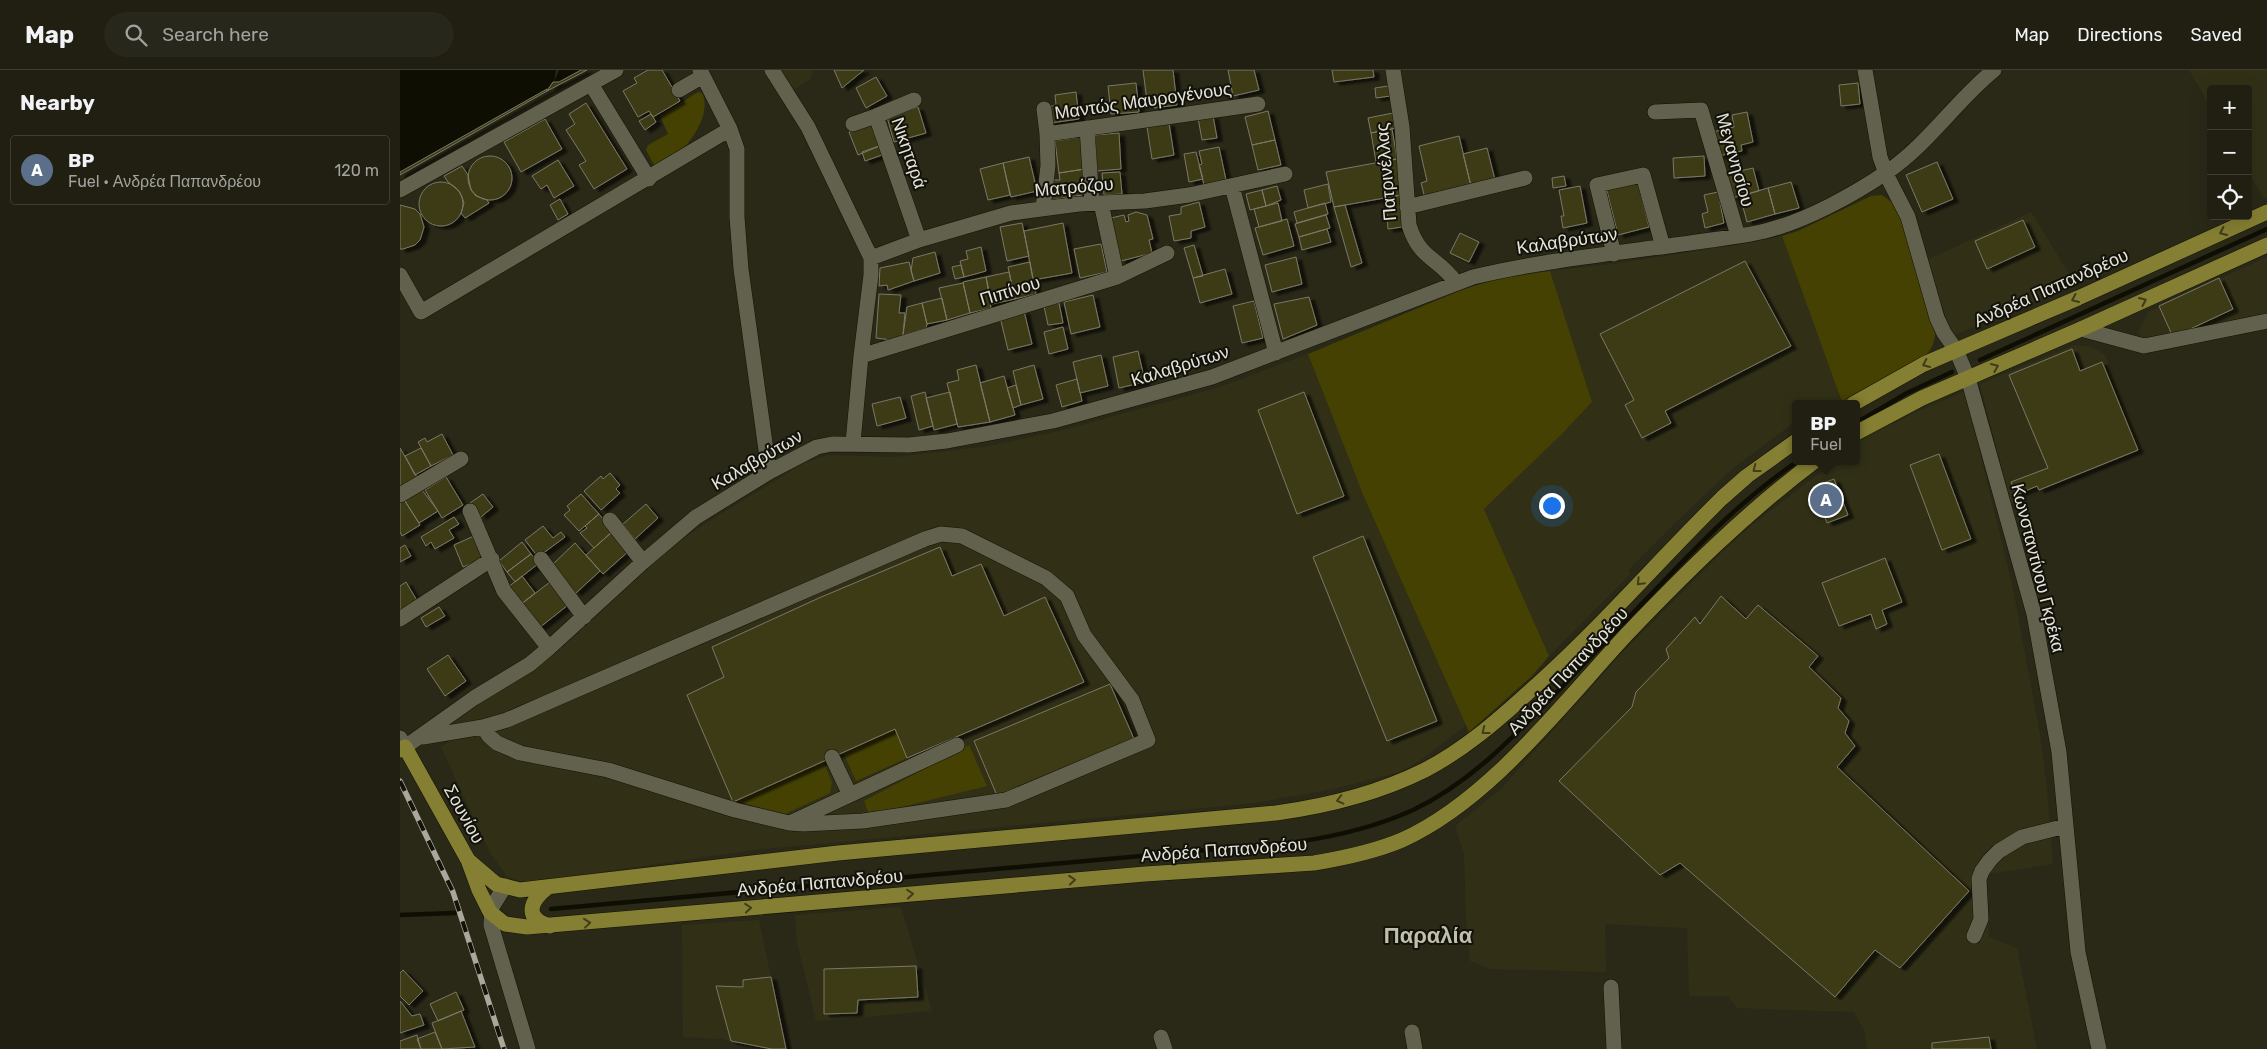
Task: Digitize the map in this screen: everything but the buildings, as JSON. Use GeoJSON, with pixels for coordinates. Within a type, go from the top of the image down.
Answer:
{"type":"FeatureCollection","features":[{"type":"Feature","properties":{"kind":"main road","name":"Ανδρέα Παπανδρέου"},"geometry":{"type":"LineString","coordinates":[[1860,400],[1896,379],[1956,350],[2078,298],[2267,212]]}},
{"type":"Feature","properties":{"kind":"main road"},"geometry":{"type":"LineString","coordinates":[[1860,431],[1906,406],[2267,245]]}},
{"type":"Feature","properties":{"kind":"main road","name":"Ανδρέα Παπανδρέου"},"geometry":{"type":"LineString","coordinates":[[468,860],[496,884],[520,890],[829,854],[1276,813],[1319,805],[1382,788],[1438,762],[1496,723],[1567,658],[1722,498],[1747,476],[1792,444]]}},
{"type":"Feature","properties":{"kind":"main road","name":"Ανδρέα Παπανδρέου"},"geometry":{"type":"LineString","coordinates":[[490,912],[505,924],[526,928],[1145,874],[1314,863],[1370,852],[1393,844],[1426,828],[1482,786],[1514,756],[1628,634],[1715,547],[1778,490],[1810,465]]}},
{"type":"Feature","properties":{"kind":"main road","name":"Σουνίου"},"geometry":{"type":"LineString","coordinates":[[405,744],[468,860],[479,890],[490,912]]}},
{"type":"Feature","properties":{"kind":"main road"},"geometry":{"type":"LineString","coordinates":[[548,887],[538,894],[532,904],[532,910],[533,915],[540,923],[550,926]]}},
{"type":"Feature","properties":{"kind":"street"},"geometry":{"type":"LineString","coordinates":[[400,190],[616,70]]}},
{"type":"Feature","properties":{"kind":"street"},"geometry":{"type":"LineString","coordinates":[[772,70],[808,127],[871,258],[871,275],[853,443]]}},
{"type":"Feature","properties":{"kind":"street","name":"Πατρινέλλας"},"geometry":{"type":"LineString","coordinates":[[1393,70],[1402,126],[1409,225],[1417,245],[1456,283]]}},
{"type":"Feature","properties":{"kind":"street","name":"Κωνσταντίνου Γκρέκα"},"geometry":{"type":"LineString","coordinates":[[1865,70],[1877,146],[1886,173],[1908,217],[1937,318],[1944,333],[1956,350],[1968,378],[2034,614],[2058,752],[2078,952],[2099,1049]]}},
{"type":"Feature","properties":{"kind":"street","name":"Καλαβρύτων"},"geometry":{"type":"LineString","coordinates":[[405,744],[474,698],[530,664],[696,517],[769,472],[818,447],[853,443],[908,445],[946,441],[1053,421],[1212,377],[1456,283],[1518,266],[1614,254],[1765,231],[1793,222],[1829,205],[1886,173],[1934,130],[1974,86],[1994,70]]}},
{"type":"Feature","properties":{"kind":"street"},"geometry":{"type":"LineString","coordinates":[[679,90],[702,73],[730,129],[738,160],[737,217],[741,269],[769,472]]}},
{"type":"Feature","properties":{"kind":"street"},"geometry":{"type":"LineString","coordinates":[[591,84],[649,179]]}},
{"type":"Feature","properties":{"kind":"street","name":"Νικηταρά"},"geometry":{"type":"LineString","coordinates":[[914,100],[876,116],[919,240]]}},
{"type":"Feature","properties":{"kind":"street","name":"Μαντώς Μαυρογένους"},"geometry":{"type":"LineString","coordinates":[[1043,208],[1048,172],[1047,134],[1258,104]]}},
{"type":"Feature","properties":{"kind":"street"},"geometry":{"type":"LineString","coordinates":[[1044,109],[1047,134]]}},
{"type":"Feature","properties":{"kind":"street","name":"Μεγανησίου"},"geometry":{"type":"LineString","coordinates":[[1656,112],[1701,110],[1738,236]]}},
{"type":"Feature","properties":{"kind":"street"},"geometry":{"type":"LineString","coordinates":[[853,124],[876,116]]}},
{"type":"Feature","properties":{"kind":"street"},"geometry":{"type":"LineString","coordinates":[[1087,128],[1096,203],[1117,277]]}},
{"type":"Feature","properties":{"kind":"street"},"geometry":{"type":"LineString","coordinates":[[400,275],[421,312],[649,179],[730,129]]}},
{"type":"Feature","properties":{"kind":"street","name":"Ματρόζου"},"geometry":{"type":"LineString","coordinates":[[871,258],[919,240],[994,218],[1043,208],[1145,201],[1232,186],[1285,174]]}},
{"type":"Feature","properties":{"kind":"street"},"geometry":{"type":"LineString","coordinates":[[1614,254],[1597,185],[1643,175],[1663,247]]}},
{"type":"Feature","properties":{"kind":"street"},"geometry":{"type":"LineString","coordinates":[[1407,207],[1525,178]]}},
{"type":"Feature","properties":{"kind":"street"},"geometry":{"type":"LineString","coordinates":[[1232,186],[1276,353]]}},
{"type":"Feature","properties":{"kind":"street","name":"Πιπίνου"},"geometry":{"type":"LineString","coordinates":[[861,356],[1117,277],[1167,253]]}},
{"type":"Feature","properties":{"kind":"street"},"geometry":{"type":"LineString","coordinates":[[2081,329],[2144,346],[2267,321]]}},
{"type":"Feature","properties":{"kind":"street"},"geometry":{"type":"LineString","coordinates":[[400,495],[461,459]]}},
{"type":"Feature","properties":{"kind":"street"},"geometry":{"type":"LineString","coordinates":[[470,511],[504,591],[549,648]]}},
{"type":"Feature","properties":{"kind":"street"},"geometry":{"type":"LineString","coordinates":[[610,520],[643,562]]}},
{"type":"Feature","properties":{"kind":"street"},"geometry":{"type":"LineString","coordinates":[[405,744],[483,727],[521,714],[925,539],[948,533],[962,536],[1046,578],[1067,596],[1084,635],[1132,700],[1148,740],[1006,800],[855,822],[789,823],[735,810],[608,770],[520,753],[488,736],[483,727]]}},
{"type":"Feature","properties":{"kind":"street"},"geometry":{"type":"LineString","coordinates":[[400,618],[492,559]]}},
{"type":"Feature","properties":{"kind":"street"},"geometry":{"type":"LineString","coordinates":[[541,559],[584,617]]}},
{"type":"Feature","properties":{"kind":"street"},"geometry":{"type":"LineString","coordinates":[[789,823],[957,745]]}},
{"type":"Feature","properties":{"kind":"street"},"geometry":{"type":"LineString","coordinates":[[832,756],[850,795]]}},
{"type":"Feature","properties":{"kind":"street"},"geometry":{"type":"LineString","coordinates":[[1974,936],[1982,919],[1979,879],[1990,860],[1998,851],[2022,837],[2066,826]]}},
{"type":"Feature","properties":{"kind":"street"},"geometry":{"type":"LineString","coordinates":[[490,912],[493,903],[505,886]]}},
{"type":"Feature","properties":{"kind":"street","name":"Σουνίου"},"geometry":{"type":"LineString","coordinates":[[490,912],[494,937],[528,1049]]}},
{"type":"Feature","properties":{"kind":"street"},"geometry":{"type":"LineString","coordinates":[[1611,987],[1614,1049]]}},
{"type":"Feature","properties":{"kind":"street"},"geometry":{"type":"LineString","coordinates":[[1412,1032],[1415,1049]]}},
{"type":"Feature","properties":{"kind":"shaded area"},"geometry":{"type":"Polygon","coordinates":[[[400,70],[556,70],[554,81],[559,70],[581,70],[559,82],[553,82],[546,90],[400,172],[400,70]]]}},
{"type":"Feature","properties":{"kind":"shaded area"},"geometry":{"type":"Polygon","coordinates":[[[779,70],[813,70],[810,80],[792,90],[779,70]]]}},
{"type":"Feature","properties":{"kind":"shaded area"},"geometry":{"type":"Polygon","coordinates":[[[2189,70],[2267,70],[2267,198],[2264,199],[2252,179],[2252,85],[2207,85],[2207,101],[2189,70]]]}},
{"type":"Feature","properties":{"kind":"shaded area"},"geometry":{"type":"Polygon","coordinates":[[[698,92],[702,93],[705,103],[704,114],[699,126],[684,148],[674,157],[664,163],[654,165],[646,150],[648,145],[668,134],[660,116],[698,92]]]}},
{"type":"Feature","properties":{"kind":"shaded area"},"geometry":{"type":"Polygon","coordinates":[[[1882,195],[1897,206],[1935,330],[1934,341],[1926,355],[1846,400],[1841,400],[1782,236],[1798,231],[1871,196],[1882,195]]]}},
{"type":"Feature","properties":{"kind":"shaded area"},"geometry":{"type":"Polygon","coordinates":[[[2031,212],[2076,285],[1952,336],[1927,260],[2031,212]]]}},
{"type":"Feature","properties":{"kind":"shaded area"},"geometry":{"type":"Polygon","coordinates":[[[1782,236],[1841,400],[1792,400],[1792,424],[1732,469],[1676,522],[1628,570],[1631,573],[1549,656],[1484,509],[1562,434],[1592,402],[1550,271],[1613,264],[1737,245],[1782,236]]]}},
{"type":"Feature","properties":{"kind":"shaded area"},"geometry":{"type":"Polygon","coordinates":[[[2267,257],[2267,316],[2143,338],[2138,333],[2148,312],[2267,257]]]}},
{"type":"Feature","properties":{"kind":"shaded area"},"geometry":{"type":"Polygon","coordinates":[[[1550,271],[1592,402],[1562,434],[1484,509],[1549,656],[1532,676],[1469,732],[1364,497],[1308,354],[1464,289],[1501,278],[1550,271]]]}},
{"type":"Feature","properties":{"kind":"shaded area"},"geometry":{"type":"Polygon","coordinates":[[[2074,345],[2091,347],[2105,355],[2144,449],[2011,504],[1980,384],[2074,345]]]}},
{"type":"Feature","properties":{"kind":"shaded area"},"geometry":{"type":"Polygon","coordinates":[[[1308,354],[1364,497],[1466,725],[1422,759],[1400,772],[1333,789],[1255,803],[753,850],[533,882],[519,881],[508,877],[490,853],[441,747],[449,742],[438,727],[588,619],[671,547],[706,523],[804,463],[828,455],[894,457],[990,446],[1063,430],[1217,388],[1308,354]]]}},
{"type":"Feature","properties":{"kind":"shaded area"},"geometry":{"type":"Polygon","coordinates":[[[1965,391],[2012,584],[2040,735],[2053,864],[1987,874],[1989,937],[2017,948],[2037,1049],[1867,1049],[1865,1032],[1854,1012],[1737,1008],[1728,996],[1689,996],[1687,928],[1605,924],[1606,972],[1491,969],[1470,961],[1466,919],[1464,853],[1455,826],[1501,789],[1620,655],[1724,550],[1752,525],[1830,465],[1860,465],[1860,442],[1914,413],[1965,391]]]}},
{"type":"Feature","properties":{"kind":"shaded area"},"geometry":{"type":"Polygon","coordinates":[[[895,729],[907,758],[856,781],[843,752],[895,729]]]}},
{"type":"Feature","properties":{"kind":"shaded area"},"geometry":{"type":"Polygon","coordinates":[[[969,745],[987,786],[869,815],[864,801],[969,745]]]}},
{"type":"Feature","properties":{"kind":"shaded area"},"geometry":{"type":"Polygon","coordinates":[[[823,761],[832,782],[830,793],[785,814],[736,801],[823,761]]]}},
{"type":"Feature","properties":{"kind":"shaded area"},"geometry":{"type":"Polygon","coordinates":[[[901,907],[932,1011],[816,1021],[797,942],[795,915],[901,907]]]}},
{"type":"Feature","properties":{"kind":"shaded area"},"geometry":{"type":"Polygon","coordinates":[[[759,920],[786,1049],[772,1049],[721,1039],[683,1037],[682,925],[759,920]]]}},
{"type":"Feature","properties":{"kind":"waterway"},"geometry":{"type":"LineString","coordinates":[[1980,360],[2267,229]]}},
{"type":"Feature","properties":{"kind":"waterway"},"geometry":{"type":"LineString","coordinates":[[1860,421],[1907,393],[1952,372]]}},
{"type":"Feature","properties":{"kind":"waterway"},"geometry":{"type":"LineString","coordinates":[[551,909],[1297,842],[1342,834],[1385,821],[1434,799],[1455,786],[1492,756],[1677,567],[1743,503],[1792,465]]}},
{"type":"Feature","properties":{"kind":"waterway"},"geometry":{"type":"LineString","coordinates":[[400,915],[455,913]]}},
{"type":"Feature","properties":{"kind":"railway"},"geometry":{"type":"LineString","coordinates":[[400,781],[453,892],[504,1049]]}},
{"type":"Feature","properties":{"kind":"place","name":"BP"},"geometry":{"type":"Point","coordinates":[1826,500]}},
{"type":"Feature","properties":{"kind":"district","name":"Παραλία"},"geometry":{"type":"Point","coordinates":[1428,935]}}]}
